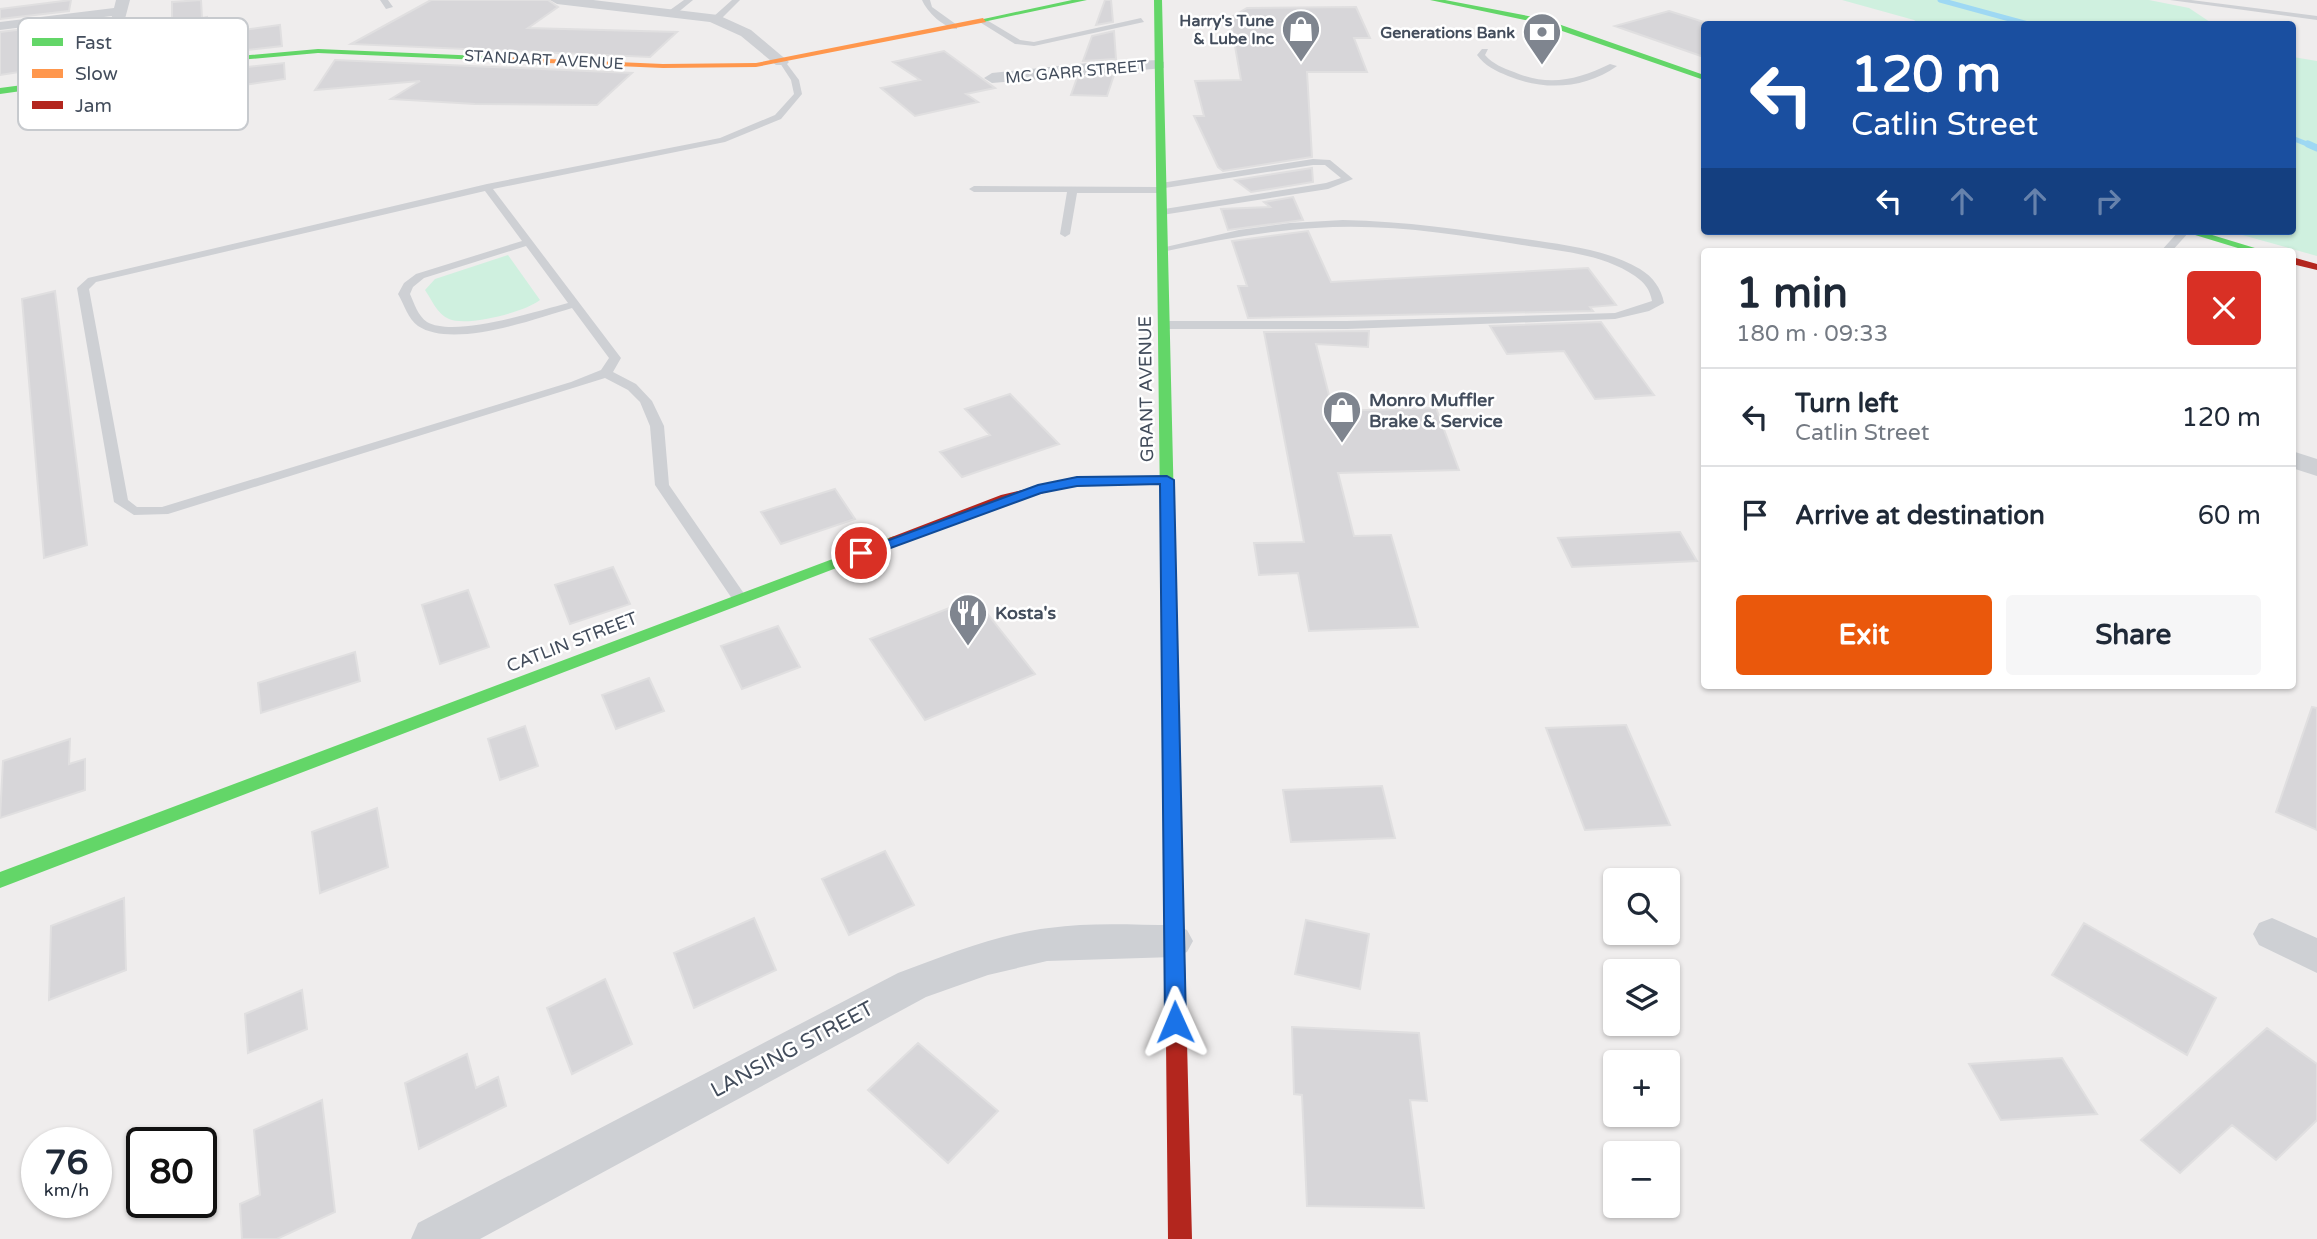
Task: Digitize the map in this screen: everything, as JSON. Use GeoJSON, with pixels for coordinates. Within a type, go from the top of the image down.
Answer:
{"type":"FeatureCollection","features":[{"type":"Feature","properties":{"kind":"main road","name":"STANDART AVENUE"},"geometry":{"type":"LineString","coordinates":[[248,57],[345,50],[676,66],[735,66],[781,62],[1083,0]]}},
{"type":"Feature","properties":{"kind":"main road","name":"GRANT AVENUE"},"geometry":{"type":"LineString","coordinates":[[1158,0],[1180,1239]]}},
{"type":"Feature","properties":{"kind":"main road"},"geometry":{"type":"LineString","coordinates":[[1434,0],[1541,21],[1701,77]]}},
{"type":"Feature","properties":{"kind":"main road","name":"STANDART AVENUE"},"geometry":{"type":"LineString","coordinates":[[0,91],[18,89]]}},
{"type":"Feature","properties":{"kind":"main road"},"geometry":{"type":"LineString","coordinates":[[2201,235],[2248,248]]}},
{"type":"Feature","properties":{"kind":"main road"},"geometry":{"type":"LineString","coordinates":[[2296,261],[2317,267]]}},
{"type":"Feature","properties":{"kind":"main road","name":"CATLIN STREET"},"geometry":{"type":"LineString","coordinates":[[0,880],[740,599],[1038,489],[1077,481],[1167,480]]}},
{"type":"Feature","properties":{"kind":"street"},"geometry":{"type":"LineString","coordinates":[[557,0],[716,19],[746,33],[781,62]]}},
{"type":"Feature","properties":{"kind":"street"},"geometry":{"type":"LineString","coordinates":[[49,18],[122,6]]}},
{"type":"Feature","properties":{"kind":"street"},"geometry":{"type":"LineString","coordinates":[[0,26],[18,23]]}},
{"type":"Feature","properties":{"kind":"street","name":"MC GARR STREET"},"geometry":{"type":"LineString","coordinates":[[992,78],[1088,68],[1159,65]]}},
{"type":"Feature","properties":{"kind":"street"},"geometry":{"type":"LineString","coordinates":[[2296,460],[2317,468]]}},
{"type":"Feature","properties":{"kind":"street"},"geometry":{"type":"LineString","coordinates":[[2272,934],[2317,956]]}},
{"type":"Feature","properties":{"kind":"street","name":"LANSING STREET"},"geometry":{"type":"LineString","coordinates":[[434,1239],[912,985],[976,961],[1016,950],[1065,943],[1174,941]]}},
{"type":"Feature","properties":{"kind":"lane"},"geometry":{"type":"LineString","coordinates":[[673,12],[690,0]]}},
{"type":"Feature","properties":{"kind":"lane"},"geometry":{"type":"LineString","coordinates":[[716,19],[736,0]]}},
{"type":"Feature","properties":{"kind":"lane"},"geometry":{"type":"LineString","coordinates":[[926,0],[929,8],[954,27]]}},
{"type":"Feature","properties":{"kind":"lane"},"geometry":{"type":"LineString","coordinates":[[2174,0],[2317,18]]}},
{"type":"Feature","properties":{"kind":"lane"},"geometry":{"type":"LineString","coordinates":[[982,21],[1018,41],[1034,44],[1141,20]]}},
{"type":"Feature","properties":{"kind":"lane"},"geometry":{"type":"LineString","coordinates":[[1485,51],[1481,55],[1483,59],[1522,79],[1555,82],[1613,66]]}},
{"type":"Feature","properties":{"kind":"lane"},"geometry":{"type":"LineString","coordinates":[[487,187],[615,358],[606,373],[575,386],[163,511],[134,511],[121,502],[83,288],[107,274],[487,187],[722,140],[778,117],[798,94],[794,80],[781,62]]}},
{"type":"Feature","properties":{"kind":"lane"},"geometry":{"type":"LineString","coordinates":[[1512,74],[1550,78],[1575,71],[1602,70]]}},
{"type":"Feature","properties":{"kind":"lane"},"geometry":{"type":"LineString","coordinates":[[974,189],[1161,188],[1326,162],[1348,179],[1328,186],[1162,212]]}},
{"type":"Feature","properties":{"kind":"lane"},"geometry":{"type":"LineString","coordinates":[[1206,181],[1225,203]]}},
{"type":"Feature","properties":{"kind":"lane"},"geometry":{"type":"LineString","coordinates":[[1065,234],[1072,190]]}},
{"type":"Feature","properties":{"kind":"lane"},"geometry":{"type":"LineString","coordinates":[[1163,249],[1220,235],[1283,226],[1369,223],[1590,254],[1649,279],[1658,291],[1658,303],[1615,316],[1375,325],[1164,325]]}},
{"type":"Feature","properties":{"kind":"lane"},"geometry":{"type":"LineString","coordinates":[[2169,248],[2182,235]]}},
{"type":"Feature","properties":{"kind":"lane"},"geometry":{"type":"LineString","coordinates":[[528,242],[421,276],[408,285],[404,294],[421,323],[431,328],[450,330],[484,326],[575,304]]}},
{"type":"Feature","properties":{"kind":"lane"},"geometry":{"type":"LineString","coordinates":[[606,373],[632,387],[646,401],[657,426],[662,485],[740,599]]}},
{"type":"Feature","properties":{"kind":"green space"},"geometry":{"type":"Polygon","coordinates":[[[1842,0],[2149,0],[2189,8],[2208,21],[1916,21],[1842,0]]]}},
{"type":"Feature","properties":{"kind":"green space"},"geometry":{"type":"Polygon","coordinates":[[[2296,58],[2317,61],[2317,256],[2242,235],[2296,235],[2296,58]]]}},
{"type":"Feature","properties":{"kind":"green space"},"geometry":{"type":"Polygon","coordinates":[[[508,255],[540,300],[533,305],[482,320],[457,321],[441,314],[425,290],[435,279],[508,255]]]}},
{"type":"Feature","properties":{"kind":"building"},"geometry":{"type":"Polygon","coordinates":[[[71,0],[69,11],[0,19],[0,9],[71,0]]]}},
{"type":"Feature","properties":{"kind":"building"},"geometry":{"type":"Polygon","coordinates":[[[201,0],[202,18],[172,18],[172,2],[201,0]]]}},
{"type":"Feature","properties":{"kind":"building"},"geometry":{"type":"Polygon","coordinates":[[[431,0],[548,0],[558,7],[528,28],[677,32],[650,57],[351,44],[431,0]]]}},
{"type":"Feature","properties":{"kind":"building"},"geometry":{"type":"Polygon","coordinates":[[[1105,0],[1111,0],[1113,22],[1096,25],[1105,0]]]}},
{"type":"Feature","properties":{"kind":"building"},"geometry":{"type":"Polygon","coordinates":[[[1356,7],[1370,38],[1354,38],[1367,72],[1307,72],[1312,157],[1223,171],[1218,167],[1194,116],[1204,116],[1195,81],[1241,80],[1230,18],[1247,8],[1356,7]]]}},
{"type":"Feature","properties":{"kind":"building"},"geometry":{"type":"Polygon","coordinates":[[[1669,11],[1701,21],[1701,56],[1615,26],[1669,11]]]}},
{"type":"Feature","properties":{"kind":"building"},"geometry":{"type":"Polygon","coordinates":[[[280,25],[282,46],[248,50],[248,29],[280,25]]]}},
{"type":"Feature","properties":{"kind":"building"},"geometry":{"type":"Polygon","coordinates":[[[18,30],[18,72],[0,75],[0,32],[18,30]]]}},
{"type":"Feature","properties":{"kind":"building"},"geometry":{"type":"Polygon","coordinates":[[[1114,31],[1116,59],[1083,61],[1092,36],[1114,31]]]}},
{"type":"Feature","properties":{"kind":"building"},"geometry":{"type":"Polygon","coordinates":[[[944,51],[995,88],[966,94],[978,102],[915,116],[881,88],[920,80],[893,62],[944,51]]]}},
{"type":"Feature","properties":{"kind":"building"},"geometry":{"type":"Polygon","coordinates":[[[335,60],[632,73],[597,105],[475,104],[391,99],[420,81],[315,90],[335,60]]]}},
{"type":"Feature","properties":{"kind":"building"},"geometry":{"type":"Polygon","coordinates":[[[284,63],[285,79],[248,84],[248,67],[284,63]]]}},
{"type":"Feature","properties":{"kind":"building"},"geometry":{"type":"Polygon","coordinates":[[[1114,75],[1107,96],[1071,95],[1077,78],[1114,75]]]}},
{"type":"Feature","properties":{"kind":"building"},"geometry":{"type":"Polygon","coordinates":[[[1312,168],[1313,182],[1251,192],[1235,180],[1312,168]]]}},
{"type":"Feature","properties":{"kind":"building"},"geometry":{"type":"Polygon","coordinates":[[[1293,197],[1303,220],[1228,230],[1221,209],[1270,207],[1264,202],[1293,197]]]}},
{"type":"Feature","properties":{"kind":"building"},"geometry":{"type":"Polygon","coordinates":[[[1308,231],[1331,282],[1588,268],[1616,305],[1590,307],[1593,311],[1248,318],[1238,286],[1247,286],[1232,241],[1308,231]]]}},
{"type":"Feature","properties":{"kind":"building"},"geometry":{"type":"Polygon","coordinates":[[[55,291],[87,545],[44,558],[22,299],[55,291]]]}},
{"type":"Feature","properties":{"kind":"building"},"geometry":{"type":"Polygon","coordinates":[[[1601,322],[1654,395],[1595,399],[1564,351],[1507,354],[1490,326],[1601,322]]]}},
{"type":"Feature","properties":{"kind":"building"},"geometry":{"type":"Polygon","coordinates":[[[1369,331],[1368,347],[1316,344],[1333,411],[1436,408],[1459,470],[1338,473],[1354,536],[1391,535],[1418,627],[1309,631],[1298,573],[1259,575],[1254,543],[1304,542],[1264,332],[1369,331]]]}},
{"type":"Feature","properties":{"kind":"building"},"geometry":{"type":"Polygon","coordinates":[[[1010,394],[1059,444],[962,477],[940,452],[990,435],[965,409],[1010,394]]]}},
{"type":"Feature","properties":{"kind":"building"},"geometry":{"type":"Polygon","coordinates":[[[835,489],[855,519],[781,544],[761,512],[835,489]]]}},
{"type":"Feature","properties":{"kind":"building"},"geometry":{"type":"Polygon","coordinates":[[[1680,532],[1697,561],[1572,567],[1558,538],[1680,532]]]}},
{"type":"Feature","properties":{"kind":"building"},"geometry":{"type":"Polygon","coordinates":[[[613,567],[630,604],[570,624],[555,585],[613,567]]]}},
{"type":"Feature","properties":{"kind":"building"},"geometry":{"type":"Polygon","coordinates":[[[468,590],[489,647],[440,664],[422,605],[468,590]]]}},
{"type":"Feature","properties":{"kind":"building"},"geometry":{"type":"Polygon","coordinates":[[[975,598],[1035,674],[925,720],[870,639],[975,598]]]}},
{"type":"Feature","properties":{"kind":"building"},"geometry":{"type":"Polygon","coordinates":[[[778,626],[800,667],[742,689],[721,646],[778,626]]]}},
{"type":"Feature","properties":{"kind":"building"},"geometry":{"type":"Polygon","coordinates":[[[355,652],[360,681],[261,713],[258,683],[355,652]]]}},
{"type":"Feature","properties":{"kind":"building"},"geometry":{"type":"Polygon","coordinates":[[[649,678],[664,711],[616,729],[602,695],[649,678]]]}},
{"type":"Feature","properties":{"kind":"building"},"geometry":{"type":"Polygon","coordinates":[[[2312,707],[2317,708],[2317,830],[2276,812],[2312,707]]]}},
{"type":"Feature","properties":{"kind":"building"},"geometry":{"type":"Polygon","coordinates":[[[1626,725],[1670,825],[1585,830],[1546,728],[1626,725]]]}},
{"type":"Feature","properties":{"kind":"building"},"geometry":{"type":"Polygon","coordinates":[[[525,726],[538,766],[500,780],[488,739],[525,726]]]}},
{"type":"Feature","properties":{"kind":"building"},"geometry":{"type":"Polygon","coordinates":[[[70,739],[69,764],[85,759],[85,790],[0,818],[3,761],[70,739]]]}},
{"type":"Feature","properties":{"kind":"building"},"geometry":{"type":"Polygon","coordinates":[[[1382,786],[1395,838],[1291,842],[1283,790],[1382,786]]]}},
{"type":"Feature","properties":{"kind":"building"},"geometry":{"type":"Polygon","coordinates":[[[377,808],[388,867],[320,893],[312,832],[377,808]]]}},
{"type":"Feature","properties":{"kind":"building"},"geometry":{"type":"Polygon","coordinates":[[[885,851],[914,905],[849,935],[822,879],[885,851]]]}},
{"type":"Feature","properties":{"kind":"building"},"geometry":{"type":"Polygon","coordinates":[[[124,898],[126,970],[49,1000],[51,926],[124,898]]]}},
{"type":"Feature","properties":{"kind":"building"},"geometry":{"type":"Polygon","coordinates":[[[754,918],[776,970],[694,1008],[674,953],[754,918]]]}},
{"type":"Feature","properties":{"kind":"building"},"geometry":{"type":"Polygon","coordinates":[[[1306,920],[1369,934],[1360,989],[1295,974],[1306,920]]]}},
{"type":"Feature","properties":{"kind":"building"},"geometry":{"type":"Polygon","coordinates":[[[2084,923],[2216,998],[2187,1055],[2052,975],[2084,923]]]}},
{"type":"Feature","properties":{"kind":"building"},"geometry":{"type":"Polygon","coordinates":[[[605,979],[632,1044],[572,1074],[547,1008],[605,979]]]}},
{"type":"Feature","properties":{"kind":"building"},"geometry":{"type":"Polygon","coordinates":[[[302,990],[307,1029],[248,1053],[245,1014],[302,990]]]}},
{"type":"Feature","properties":{"kind":"building"},"geometry":{"type":"Polygon","coordinates":[[[1292,1027],[1419,1033],[1427,1101],[1410,1100],[1424,1208],[1307,1206],[1302,1095],[1294,1094],[1292,1027]]]}},
{"type":"Feature","properties":{"kind":"building"},"geometry":{"type":"Polygon","coordinates":[[[2267,1028],[2317,1064],[2317,1120],[2276,1160],[2232,1125],[2180,1173],[2141,1140],[2267,1028]]]}},
{"type":"Feature","properties":{"kind":"building"},"geometry":{"type":"Polygon","coordinates":[[[918,1043],[998,1111],[948,1163],[868,1090],[918,1043]]]}},
{"type":"Feature","properties":{"kind":"building"},"geometry":{"type":"Polygon","coordinates":[[[467,1054],[476,1088],[498,1077],[506,1106],[419,1149],[405,1083],[467,1054]]]}},
{"type":"Feature","properties":{"kind":"building"},"geometry":{"type":"Polygon","coordinates":[[[2062,1058],[2097,1114],[2001,1120],[1969,1064],[2062,1058]]]}},
{"type":"Feature","properties":{"kind":"building"},"geometry":{"type":"Polygon","coordinates":[[[322,1100],[335,1212],[277,1239],[242,1239],[240,1204],[260,1195],[254,1130],[322,1100]]]}},
{"type":"Feature","properties":{"kind":"waterway"},"geometry":{"type":"LineString","coordinates":[[1940,0],[2017,21]]}},
{"type":"Feature","properties":{"kind":"waterway"},"geometry":{"type":"LineString","coordinates":[[2296,140],[2312,146]]}},
{"type":"Feature","properties":{"kind":"waterway"},"geometry":{"type":"LineString","coordinates":[[2308,144],[2317,148]]}},
{"type":"Feature","properties":{"kind":"traffic: fast"},"geometry":{"type":"LineString","coordinates":[[983,20],[1083,0]]}},
{"type":"Feature","properties":{"kind":"traffic: fast"},"geometry":{"type":"LineString","coordinates":[[1158,0],[1173,845]]}},
{"type":"Feature","properties":{"kind":"traffic: fast"},"geometry":{"type":"LineString","coordinates":[[1434,0],[1541,21],[1701,77]]}},
{"type":"Feature","properties":{"kind":"traffic: fast"},"geometry":{"type":"LineString","coordinates":[[248,57],[318,51],[505,59]]}},
{"type":"Feature","properties":{"kind":"traffic: fast"},"geometry":{"type":"LineString","coordinates":[[0,91],[18,89]]}},
{"type":"Feature","properties":{"kind":"traffic: fast"},"geometry":{"type":"LineString","coordinates":[[2201,235],[2249,248]]}},
{"type":"Feature","properties":{"kind":"traffic: fast"},"geometry":{"type":"LineString","coordinates":[[0,880],[894,541]]}},
{"type":"Feature","properties":{"kind":"traffic: slow"},"geometry":{"type":"LineString","coordinates":[[505,59],[663,66],[756,65],[983,20]]}},
{"type":"Feature","properties":{"kind":"traffic: jam"},"geometry":{"type":"LineString","coordinates":[[2296,261],[2317,267]]}},
{"type":"Feature","properties":{"kind":"traffic: jam"},"geometry":{"type":"LineString","coordinates":[[894,541],[1006,498],[1077,481],[1167,480]]}},
{"type":"Feature","properties":{"kind":"traffic: jam"},"geometry":{"type":"LineString","coordinates":[[1173,845],[1180,1239]]}},
{"type":"Feature","properties":{"kind":"place","name":"Harry's Tune & Lube Inc"},"geometry":{"type":"Point","coordinates":[1301,63]}},
{"type":"Feature","properties":{"kind":"place","name":"Generations Bank"},"geometry":{"type":"Point","coordinates":[1542,66]}},
{"type":"Feature","properties":{"kind":"place","name":"Monro Muffler Brake & Service"},"geometry":{"type":"Point","coordinates":[1342,444]}},
{"type":"Feature","properties":{"kind":"place","name":"Kosta's"},"geometry":{"type":"Point","coordinates":[968,647]}},
{"type":"Feature","properties":{"kind":"route"},"geometry":{"type":"LineString","coordinates":[[861,553],[1006,498],[1038,489],[1077,481],[1167,480],[1175,1022]]}}]}
